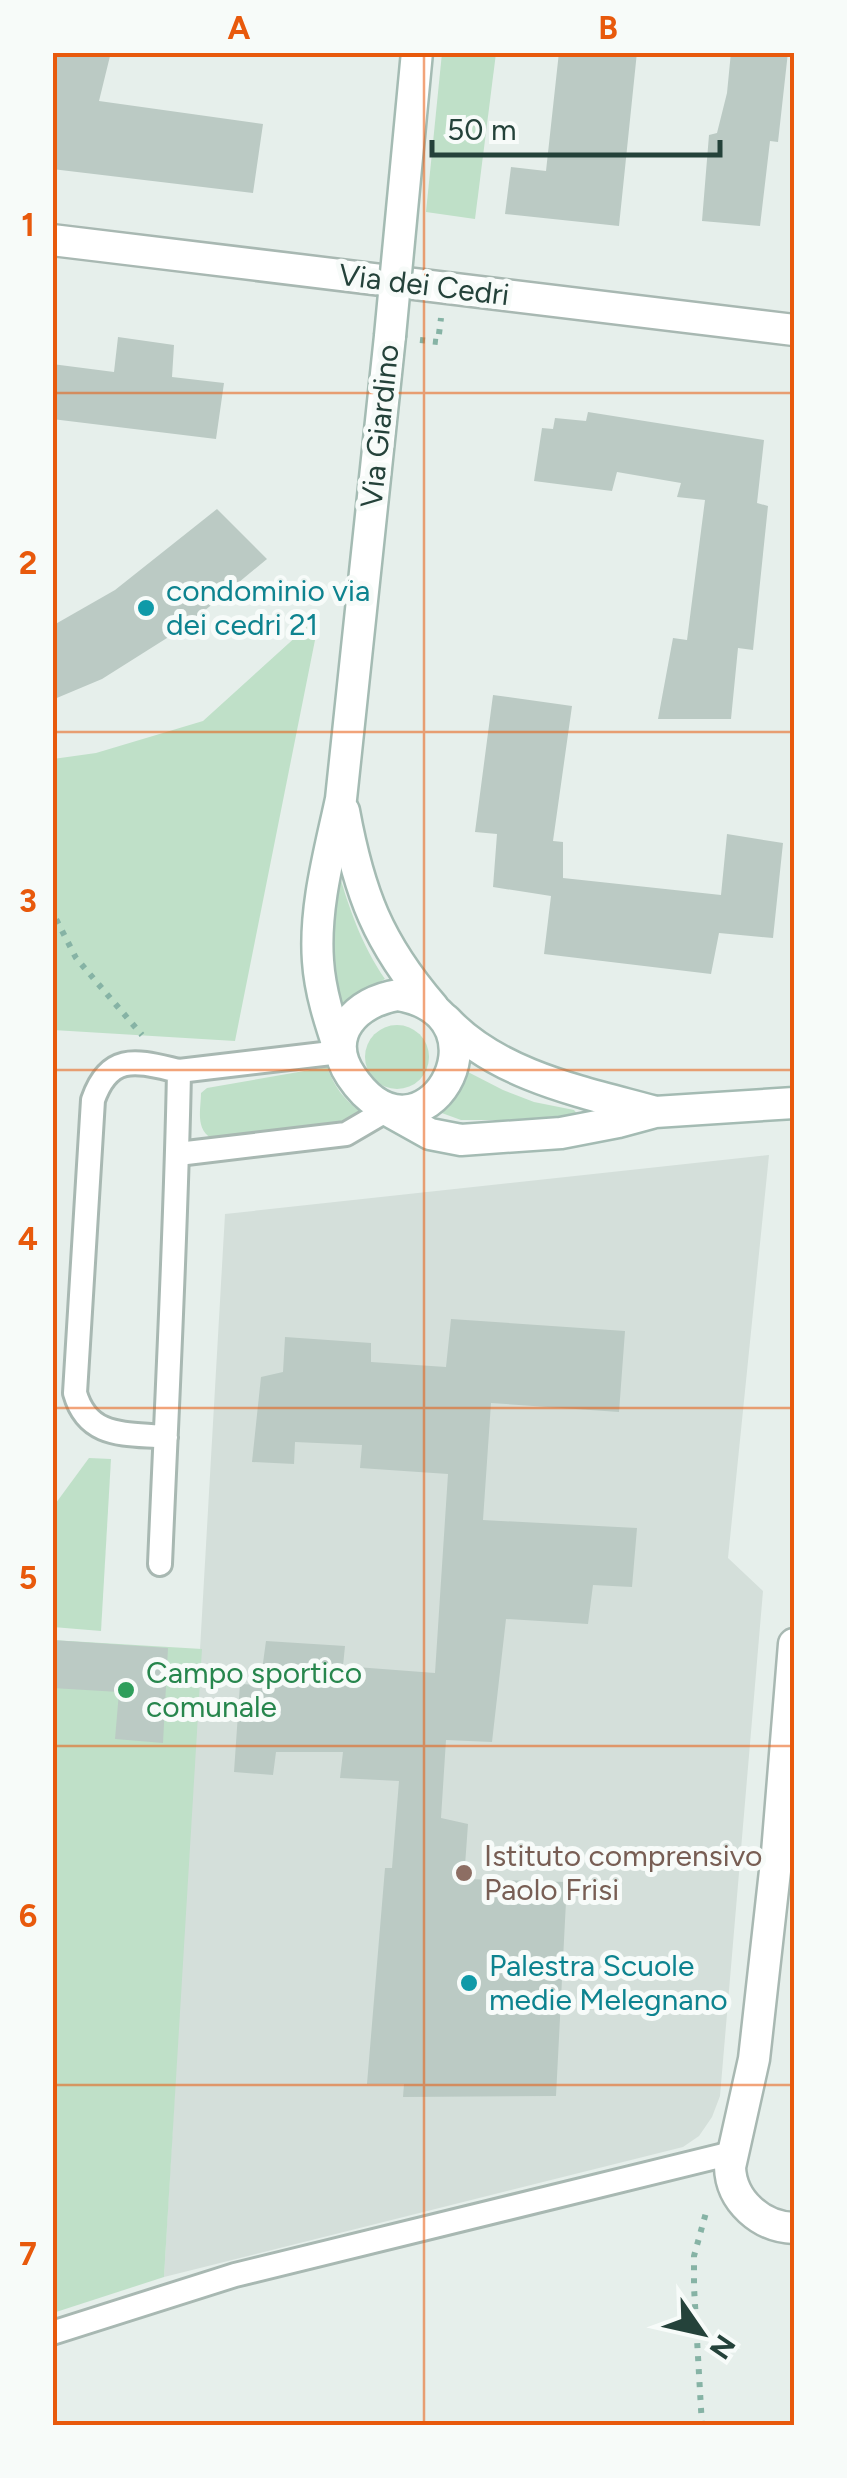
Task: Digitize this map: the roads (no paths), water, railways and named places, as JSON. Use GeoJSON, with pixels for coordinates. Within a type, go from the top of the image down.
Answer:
{"type":"FeatureCollection","features":[{"type":"Feature","properties":{"kind":"street","name":"Via Giardino"},"geometry":{"type":"LineString","coordinates":[[417,52],[342,798],[324,884],[317,946],[322,991],[346,1070],[356,1084],[387,1110],[430,1134],[461,1140],[561,1133],[655,1112],[794,1103]]}},
{"type":"Feature","properties":{"kind":"street","name":"Via dei Cedri"},"geometry":{"type":"LineString","coordinates":[[52,240],[794,330]]}},
{"type":"Feature","properties":{"kind":"street","name":"Via Giardino"},"geometry":{"type":"LineString","coordinates":[[342,798],[356,872],[376,926],[405,974],[458,1033],[512,1066],[655,1112]]}},
{"type":"Feature","properties":{"kind":"street","name":"Via Giardino"},"geometry":{"type":"LineString","coordinates":[[340,1052],[351,1019],[380,998],[417,998],[437,1011],[449,1027],[454,1043],[455,1062],[449,1079],[438,1095],[424,1105],[406,1111],[387,1110]]}},
{"type":"Feature","properties":{"kind":"street"},"geometry":{"type":"LineString","coordinates":[[794,1644],[786,1852],[752,2076],[730,2167],[736,2194],[752,2212],[782,2228],[794,2228]]}},
{"type":"Feature","properties":{"kind":"lane"},"geometry":{"type":"LineString","coordinates":[[166,1437],[119,1433],[94,1426],[79,1407],[74,1381],[93,1100],[104,1075],[124,1063],[180,1071],[340,1052]]}},
{"type":"Feature","properties":{"kind":"lane"},"geometry":{"type":"LineString","coordinates":[[160,1564],[180,1071]]}},
{"type":"Feature","properties":{"kind":"lane"},"geometry":{"type":"LineString","coordinates":[[178,1154],[346,1134],[387,1110]]}},
{"type":"Feature","properties":{"kind":"lane"},"geometry":{"type":"LineString","coordinates":[[52,2333],[235,2275],[732,2153]]}},
{"type":"Feature","properties":{"kind":"place","name":"condominio via dei cedri 21"},"geometry":{"type":"Point","coordinates":[146,608]}},
{"type":"Feature","properties":{"kind":"place","name":"Campo sportico comunale"},"geometry":{"type":"Point","coordinates":[126,1690]}},
{"type":"Feature","properties":{"kind":"place","name":"Istituto comprensivo Paolo Frisi"},"geometry":{"type":"Point","coordinates":[464,1873]}},
{"type":"Feature","properties":{"kind":"place","name":"Palestra Scuole medie Melegnano"},"geometry":{"type":"Point","coordinates":[469,1983]}}]}
